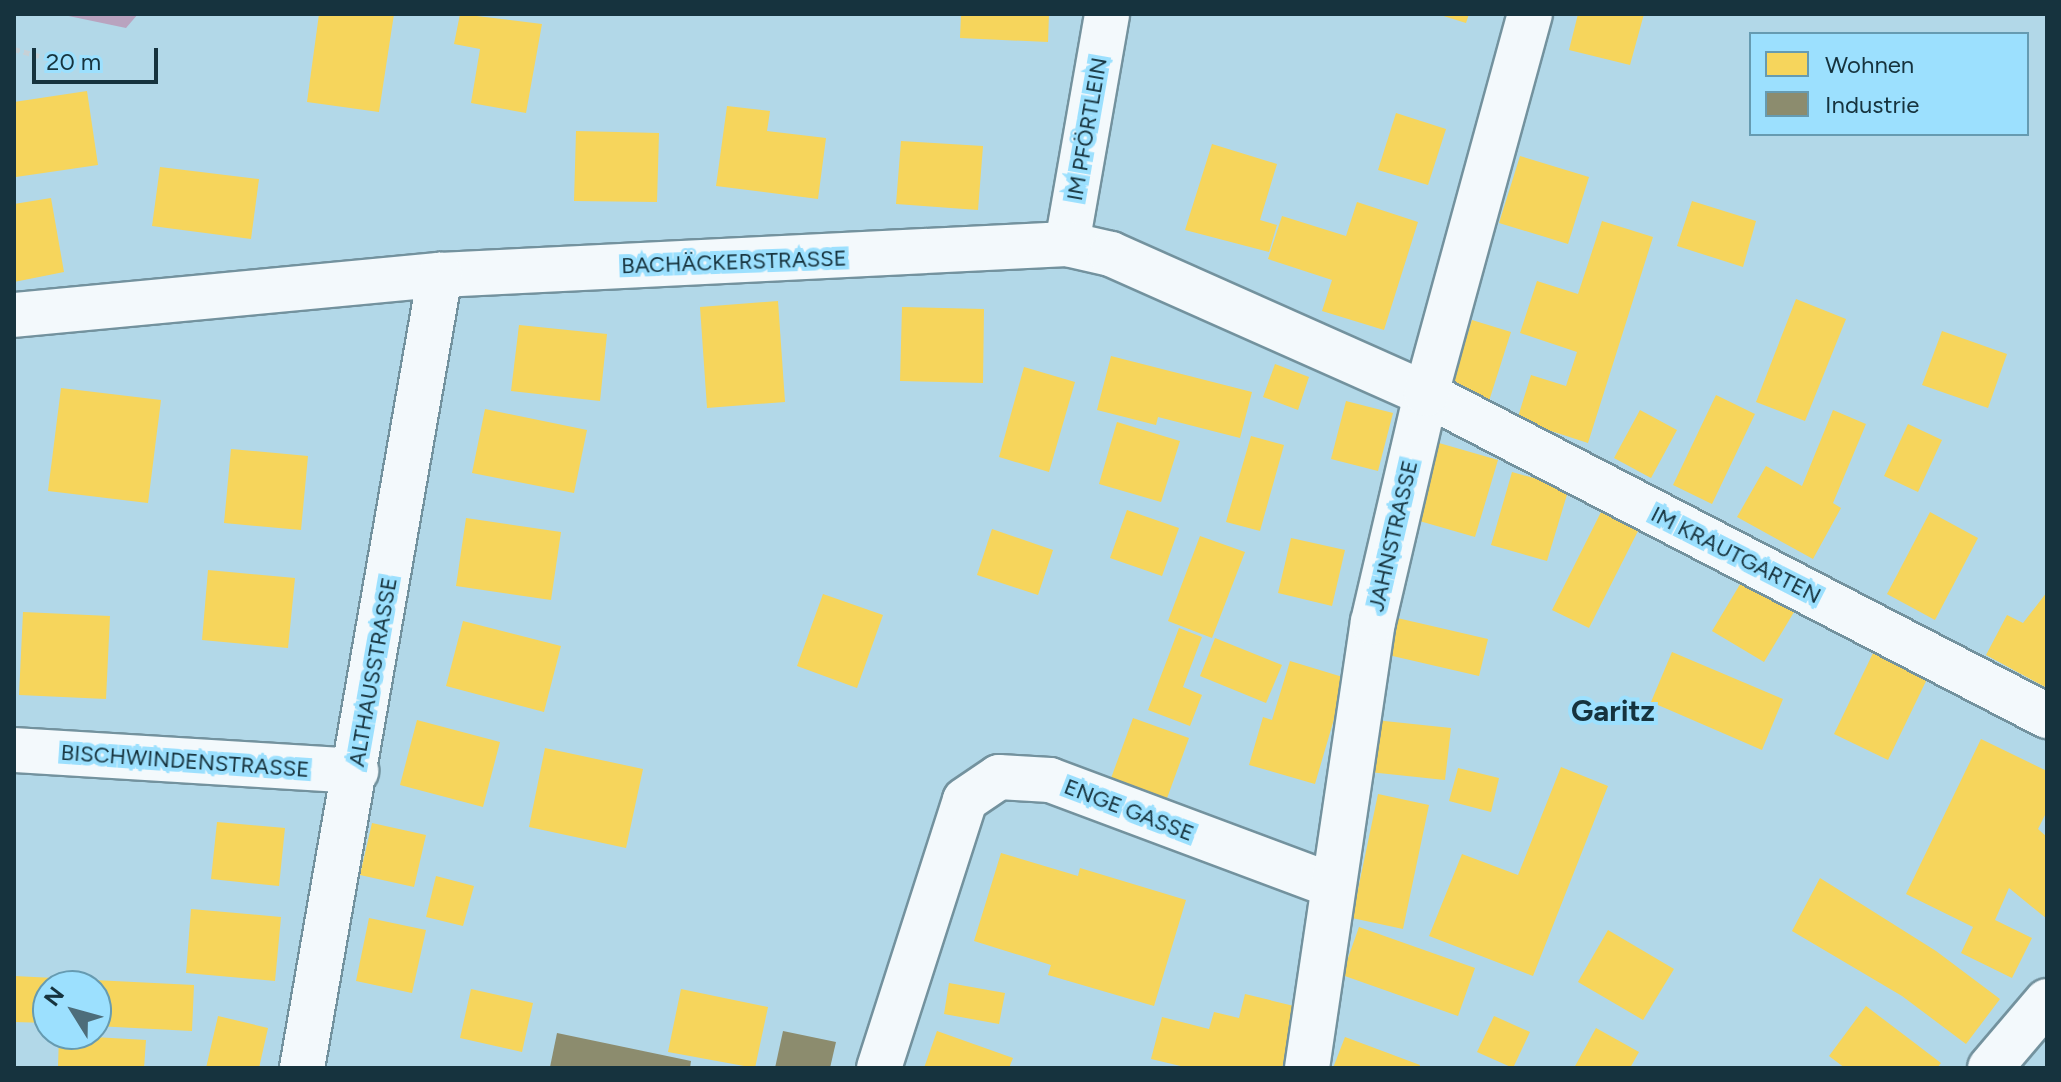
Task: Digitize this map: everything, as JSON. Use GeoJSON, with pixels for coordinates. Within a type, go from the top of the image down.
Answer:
{"type":"FeatureCollection","features":[{"type":"Feature","properties":{"kind":"street","name":"IM PFÖRTLEIN"},"geometry":{"type":"LineString","coordinates":[[1067,244],[1107,14]]}},
{"type":"Feature","properties":{"kind":"street","name":"JAHNSTRASSE"},"geometry":{"type":"LineString","coordinates":[[1307,1068],[1373,622],[1426,394],[1530,14]]}},
{"type":"Feature","properties":{"kind":"street","name":"BACHÄCKERSTRASSE"},"geometry":{"type":"LineString","coordinates":[[14,315],[440,275],[1067,244],[1111,254],[1426,394]]}},
{"type":"Feature","properties":{"kind":"street","name":"ALTHAUSSTRASSE"},"geometry":{"type":"LineString","coordinates":[[302,1068],[440,275]]}},
{"type":"Feature","properties":{"kind":"street","name":"IM KRAUTGARTEN"},"geometry":{"type":"LineString","coordinates":[[1426,394],[2047,716]]}},
{"type":"Feature","properties":{"kind":"street","name":"BISCHWINDENSTRASSE"},"geometry":{"type":"LineString","coordinates":[[14,750],[356,771]]}},
{"type":"Feature","properties":{"kind":"street","name":"ENGE GASSE"},"geometry":{"type":"LineString","coordinates":[[879,1068],[965,800],[999,777],[1050,780],[1333,886]]}},
{"type":"Feature","properties":{"kind":"street"},"geometry":{"type":"LineString","coordinates":[[1990,1068],[2047,1001]]}},
{"type":"Feature","properties":{"kind":"path"},"geometry":{"type":"LineString","coordinates":[[14,49],[65,63]]}},
{"type":"Feature","properties":{"kind":"shaded area"},"geometry":{"type":"Polygon","coordinates":[[[59,14],[138,14],[126,28],[59,14]]]}},
{"type":"Feature","properties":{"kind":"building: Wohnen"},"geometry":{"type":"Polygon","coordinates":[[[319,14],[394,14],[379,112],[307,102],[319,14]]]}},
{"type":"Feature","properties":{"kind":"building: Wohnen"},"geometry":{"type":"Polygon","coordinates":[[[460,14],[542,24],[526,113],[471,103],[480,49],[454,44],[460,14]]]}},
{"type":"Feature","properties":{"kind":"building: Wohnen"},"geometry":{"type":"Polygon","coordinates":[[[961,14],[1049,14],[1048,42],[960,38],[961,14]]]}},
{"type":"Feature","properties":{"kind":"building: Wohnen"},"geometry":{"type":"Polygon","coordinates":[[[1437,14],[1469,14],[1466,23],[1437,14]]]}},
{"type":"Feature","properties":{"kind":"building: Wohnen"},"geometry":{"type":"Polygon","coordinates":[[[1578,14],[1644,14],[1630,65],[1569,50],[1578,14]]]}},
{"type":"Feature","properties":{"kind":"building: Wohnen"},"geometry":{"type":"Polygon","coordinates":[[[87,91],[98,165],[16,177],[14,102],[87,91]]]}},
{"type":"Feature","properties":{"kind":"building: Wohnen"},"geometry":{"type":"Polygon","coordinates":[[[727,106],[770,111],[767,131],[826,138],[818,199],[716,186],[727,106]]]}},
{"type":"Feature","properties":{"kind":"building: Wohnen"},"geometry":{"type":"Polygon","coordinates":[[[1396,113],[1446,129],[1428,185],[1378,170],[1396,113]]]}},
{"type":"Feature","properties":{"kind":"building: Wohnen"},"geometry":{"type":"Polygon","coordinates":[[[576,131],[659,133],[657,202],[574,201],[576,131]]]}},
{"type":"Feature","properties":{"kind":"building: Wohnen"},"geometry":{"type":"Polygon","coordinates":[[[901,141],[983,146],[978,210],[896,204],[901,141]]]}},
{"type":"Feature","properties":{"kind":"building: Wohnen"},"geometry":{"type":"Polygon","coordinates":[[[1212,144],[1277,164],[1260,220],[1277,225],[1269,252],[1185,230],[1212,144]]]}},
{"type":"Feature","properties":{"kind":"building: Wohnen"},"geometry":{"type":"Polygon","coordinates":[[[1520,156],[1589,177],[1568,244],[1499,223],[1520,156]]]}},
{"type":"Feature","properties":{"kind":"building: Wohnen"},"geometry":{"type":"Polygon","coordinates":[[[160,167],[259,179],[251,239],[152,226],[160,167]]]}},
{"type":"Feature","properties":{"kind":"building: Wohnen"},"geometry":{"type":"Polygon","coordinates":[[[51,198],[64,272],[14,282],[14,204],[51,198]]]}},
{"type":"Feature","properties":{"kind":"building: Wohnen"},"geometry":{"type":"Polygon","coordinates":[[[1692,201],[1756,221],[1743,267],[1677,246],[1692,201]]]}},
{"type":"Feature","properties":{"kind":"building: Wohnen"},"geometry":{"type":"Polygon","coordinates":[[[1357,202],[1418,222],[1384,330],[1322,311],[1332,280],[1268,259],[1282,216],[1346,236],[1357,202]]]}},
{"type":"Feature","properties":{"kind":"building: Wohnen"},"geometry":{"type":"Polygon","coordinates":[[[1602,221],[1653,237],[1588,443],[1517,420],[1531,375],[1566,386],[1577,352],[1520,333],[1537,281],[1578,294],[1602,221]]]}},
{"type":"Feature","properties":{"kind":"building: Wohnen"},"geometry":{"type":"Polygon","coordinates":[[[1796,299],[1846,319],[1805,421],[1756,402],[1796,299]]]}},
{"type":"Feature","properties":{"kind":"building: Wohnen"},"geometry":{"type":"Polygon","coordinates":[[[778,301],[785,402],[707,408],[700,307],[778,301]]]}},
{"type":"Feature","properties":{"kind":"building: Wohnen"},"geometry":{"type":"Polygon","coordinates":[[[902,307],[984,309],[983,383],[900,381],[902,307]]]}},
{"type":"Feature","properties":{"kind":"building: Wohnen"},"geometry":{"type":"Polygon","coordinates":[[[1472,320],[1511,332],[1489,401],[1450,388],[1472,320]]]}},
{"type":"Feature","properties":{"kind":"building: Wohnen"},"geometry":{"type":"Polygon","coordinates":[[[519,325],[607,334],[600,401],[511,391],[519,325]]]}},
{"type":"Feature","properties":{"kind":"building: Wohnen"},"geometry":{"type":"Polygon","coordinates":[[[1942,331],[2007,354],[1988,408],[1922,385],[1942,331]]]}},
{"type":"Feature","properties":{"kind":"building: Wohnen"},"geometry":{"type":"Polygon","coordinates":[[[1111,356],[1252,392],[1240,438],[1158,417],[1156,425],[1097,410],[1111,356]]]}},
{"type":"Feature","properties":{"kind":"building: Wohnen"},"geometry":{"type":"Polygon","coordinates":[[[1275,364],[1309,377],[1298,410],[1263,397],[1275,364]]]}},
{"type":"Feature","properties":{"kind":"building: Wohnen"},"geometry":{"type":"Polygon","coordinates":[[[1024,367],[1075,382],[1049,472],[999,457],[1024,367]]]}},
{"type":"Feature","properties":{"kind":"building: Wohnen"},"geometry":{"type":"Polygon","coordinates":[[[61,388],[161,400],[148,503],[48,491],[61,388]]]}},
{"type":"Feature","properties":{"kind":"building: Wohnen"},"geometry":{"type":"Polygon","coordinates":[[[1716,395],[1755,414],[1712,504],[1673,485],[1716,395]]]}},
{"type":"Feature","properties":{"kind":"building: Wohnen"},"geometry":{"type":"Polygon","coordinates":[[[1346,401],[1393,413],[1378,471],[1331,459],[1346,401]]]}},
{"type":"Feature","properties":{"kind":"building: Wohnen"},"geometry":{"type":"Polygon","coordinates":[[[485,409],[587,430],[574,493],[472,473],[485,409]]]}},
{"type":"Feature","properties":{"kind":"building: Wohnen"},"geometry":{"type":"Polygon","coordinates":[[[1640,410],[1677,430],[1651,478],[1614,458],[1640,410]]]}},
{"type":"Feature","properties":{"kind":"building: Wohnen"},"geometry":{"type":"Polygon","coordinates":[[[1833,410],[1866,424],[1833,503],[1841,508],[1813,559],[1737,517],[1766,466],[1802,486],[1833,410]]]}},
{"type":"Feature","properties":{"kind":"building: Wohnen"},"geometry":{"type":"Polygon","coordinates":[[[1117,422],[1180,441],[1161,502],[1099,484],[1117,422]]]}},
{"type":"Feature","properties":{"kind":"building: Wohnen"},"geometry":{"type":"Polygon","coordinates":[[[1908,424],[1942,440],[1918,492],[1884,476],[1908,424]]]}},
{"type":"Feature","properties":{"kind":"building: Wohnen"},"geometry":{"type":"Polygon","coordinates":[[[1251,436],[1284,445],[1260,531],[1226,522],[1251,436]]]}},
{"type":"Feature","properties":{"kind":"building: Wohnen"},"geometry":{"type":"Polygon","coordinates":[[[1439,443],[1498,460],[1475,537],[1416,520],[1439,443]]]}},
{"type":"Feature","properties":{"kind":"building: Wohnen"},"geometry":{"type":"Polygon","coordinates":[[[231,449],[308,456],[301,530],[224,523],[231,449]]]}},
{"type":"Feature","properties":{"kind":"building: Wohnen"},"geometry":{"type":"Polygon","coordinates":[[[1512,472],[1569,488],[1547,561],[1491,545],[1512,472]]]}},
{"type":"Feature","properties":{"kind":"building: Wohnen"},"geometry":{"type":"Polygon","coordinates":[[[1127,510],[1179,528],[1162,576],[1110,558],[1127,510]]]}},
{"type":"Feature","properties":{"kind":"building: Wohnen"},"geometry":{"type":"Polygon","coordinates":[[[1601,512],[1638,531],[1589,628],[1552,610],[1601,512]]]}},
{"type":"Feature","properties":{"kind":"building: Wohnen"},"geometry":{"type":"Polygon","coordinates":[[[1930,512],[1978,538],[1935,620],[1887,594],[1930,512]]]}},
{"type":"Feature","properties":{"kind":"building: Wohnen"},"geometry":{"type":"Polygon","coordinates":[[[466,518],[561,532],[551,600],[456,586],[466,518]]]}},
{"type":"Feature","properties":{"kind":"building: Wohnen"},"geometry":{"type":"Polygon","coordinates":[[[992,529],[1053,550],[1038,595],[977,575],[992,529]]]}},
{"type":"Feature","properties":{"kind":"building: Wohnen"},"geometry":{"type":"Polygon","coordinates":[[[1200,536],[1245,552],[1212,638],[1168,621],[1200,536]]]}},
{"type":"Feature","properties":{"kind":"building: Wohnen"},"geometry":{"type":"Polygon","coordinates":[[[1291,538],[1345,550],[1332,606],[1278,593],[1291,538]]]}},
{"type":"Feature","properties":{"kind":"building: Wohnen"},"geometry":{"type":"Polygon","coordinates":[[[208,570],[295,578],[288,648],[202,640],[208,570]]]}},
{"type":"Feature","properties":{"kind":"building: Wohnen"},"geometry":{"type":"Polygon","coordinates":[[[1742,581],[1794,612],[1764,662],[1712,631],[1742,581]]]}},
{"type":"Feature","properties":{"kind":"building: Wohnen"},"geometry":{"type":"Polygon","coordinates":[[[2047,592],[2047,688],[1986,655],[2007,615],[2023,623],[2047,592]]]}},
{"type":"Feature","properties":{"kind":"building: Wohnen"},"geometry":{"type":"Polygon","coordinates":[[[823,594],[883,615],[857,688],[797,666],[823,594]]]}},
{"type":"Feature","properties":{"kind":"building: Wohnen"},"geometry":{"type":"Polygon","coordinates":[[[23,612],[110,616],[106,699],[19,695],[23,612]]]}},
{"type":"Feature","properties":{"kind":"building: Wohnen"},"geometry":{"type":"Polygon","coordinates":[[[1393,617],[1488,639],[1479,676],[1384,654],[1393,617]]]}},
{"type":"Feature","properties":{"kind":"building: Wohnen"},"geometry":{"type":"Polygon","coordinates":[[[463,621],[561,646],[544,712],[446,686],[463,621]]]}},
{"type":"Feature","properties":{"kind":"building: Wohnen"},"geometry":{"type":"Polygon","coordinates":[[[1179,628],[1202,637],[1183,687],[1202,695],[1190,726],[1148,710],[1179,628]]]}},
{"type":"Feature","properties":{"kind":"building: Wohnen"},"geometry":{"type":"Polygon","coordinates":[[[1215,638],[1282,665],[1266,703],[1200,676],[1215,638]]]}},
{"type":"Feature","properties":{"kind":"building: Wohnen"},"geometry":{"type":"Polygon","coordinates":[[[1874,651],[1928,677],[1888,760],[1834,734],[1874,651]]]}},
{"type":"Feature","properties":{"kind":"building: Wohnen"},"geometry":{"type":"Polygon","coordinates":[[[1672,652],[1783,699],[1762,750],[1651,702],[1672,652]]]}},
{"type":"Feature","properties":{"kind":"building: Wohnen"},"geometry":{"type":"Polygon","coordinates":[[[1290,661],[1346,678],[1315,784],[1249,765],[1263,717],[1272,720],[1290,661]]]}},
{"type":"Feature","properties":{"kind":"building: Wohnen"},"geometry":{"type":"Polygon","coordinates":[[[1133,718],[1189,738],[1166,801],[1110,781],[1133,718]]]}},
{"type":"Feature","properties":{"kind":"building: Wohnen"},"geometry":{"type":"Polygon","coordinates":[[[417,720],[500,742],[483,807],[400,785],[417,720]]]}},
{"type":"Feature","properties":{"kind":"building: Wohnen"},"geometry":{"type":"Polygon","coordinates":[[[1375,720],[1451,728],[1445,780],[1369,772],[1375,720]]]}},
{"type":"Feature","properties":{"kind":"building: Wohnen"},"geometry":{"type":"Polygon","coordinates":[[[1981,739],[2047,771],[2047,811],[2038,829],[2047,837],[2047,919],[2009,888],[1995,920],[2032,938],[2012,978],[1961,953],[1973,927],[1906,894],[1981,739]]]}},
{"type":"Feature","properties":{"kind":"building: Wohnen"},"geometry":{"type":"Polygon","coordinates":[[[545,748],[643,769],[626,848],[529,827],[545,748]]]}},
{"type":"Feature","properties":{"kind":"building: Wohnen"},"geometry":{"type":"Polygon","coordinates":[[[1561,767],[1608,786],[1533,976],[1429,936],[1462,854],[1518,875],[1561,767]]]}},
{"type":"Feature","properties":{"kind":"building: Wohnen"},"geometry":{"type":"Polygon","coordinates":[[[1458,768],[1499,778],[1491,812],[1449,801],[1458,768]]]}},
{"type":"Feature","properties":{"kind":"building: Wohnen"},"geometry":{"type":"Polygon","coordinates":[[[1378,794],[1429,805],[1403,929],[1352,918],[1378,794]]]}},
{"type":"Feature","properties":{"kind":"building: Wohnen"},"geometry":{"type":"Polygon","coordinates":[[[217,822],[285,828],[279,886],[211,879],[217,822]]]}},
{"type":"Feature","properties":{"kind":"building: Wohnen"},"geometry":{"type":"Polygon","coordinates":[[[372,823],[426,835],[414,887],[360,875],[372,823]]]}},
{"type":"Feature","properties":{"kind":"building: Wohnen"},"geometry":{"type":"Polygon","coordinates":[[[1001,853],[1078,876],[1080,868],[1186,900],[1154,1006],[1048,975],[1051,965],[974,941],[1001,853]]]}},
{"type":"Feature","properties":{"kind":"building: Wohnen"},"geometry":{"type":"Polygon","coordinates":[[[436,876],[474,886],[463,926],[426,917],[436,876]]]}},
{"type":"Feature","properties":{"kind":"building: Wohnen"},"geometry":{"type":"Polygon","coordinates":[[[1820,878],[1936,951],[2000,999],[1966,1044],[1902,996],[1792,931],[1820,878]]]}},
{"type":"Feature","properties":{"kind":"building: Wohnen"},"geometry":{"type":"Polygon","coordinates":[[[191,909],[281,917],[275,981],[186,973],[191,909]]]}},
{"type":"Feature","properties":{"kind":"building: Wohnen"},"geometry":{"type":"Polygon","coordinates":[[[369,918],[426,930],[412,993],[356,981],[369,918]]]}},
{"type":"Feature","properties":{"kind":"building: Wohnen"},"geometry":{"type":"Polygon","coordinates":[[[1359,927],[1475,968],[1458,1016],[1342,975],[1359,927]]]}},
{"type":"Feature","properties":{"kind":"building: Wohnen"},"geometry":{"type":"Polygon","coordinates":[[[1608,930],[1674,969],[1643,1020],[1578,982],[1608,930]]]}},
{"type":"Feature","properties":{"kind":"building: Wohnen"},"geometry":{"type":"Polygon","coordinates":[[[14,976],[32,977],[32,1023],[14,1022],[14,976]]]}},
{"type":"Feature","properties":{"kind":"building: Wohnen"},"geometry":{"type":"Polygon","coordinates":[[[112,981],[194,985],[192,1031],[112,1027],[112,981]]]}},
{"type":"Feature","properties":{"kind":"building: Wohnen"},"geometry":{"type":"Polygon","coordinates":[[[949,983],[1005,993],[999,1024],[944,1014],[949,983]]]}},
{"type":"Feature","properties":{"kind":"building: Wohnen"},"geometry":{"type":"Polygon","coordinates":[[[471,989],[533,1003],[522,1052],[460,1038],[471,989]]]}},
{"type":"Feature","properties":{"kind":"building: Wohnen"},"geometry":{"type":"Polygon","coordinates":[[[681,989],[768,1007],[755,1068],[668,1052],[681,989]]]}},
{"type":"Feature","properties":{"kind":"building: Wohnen"},"geometry":{"type":"Polygon","coordinates":[[[1245,994],[1298,1007],[1282,1068],[1189,1068],[1151,1059],[1162,1017],[1209,1029],[1214,1012],[1239,1018],[1245,994]]]}},
{"type":"Feature","properties":{"kind":"building: Wohnen"},"geometry":{"type":"Polygon","coordinates":[[[1866,1006],[1941,1063],[1937,1068],[1845,1068],[1829,1056],[1866,1006]]]}},
{"type":"Feature","properties":{"kind":"building: Wohnen"},"geometry":{"type":"Polygon","coordinates":[[[218,1016],[268,1028],[259,1068],[206,1068],[218,1016]]]}},
{"type":"Feature","properties":{"kind":"building: Wohnen"},"geometry":{"type":"Polygon","coordinates":[[[1494,1016],[1530,1032],[1513,1068],[1477,1052],[1494,1016]]]}},
{"type":"Feature","properties":{"kind":"building: Wohnen"},"geometry":{"type":"Polygon","coordinates":[[[1596,1028],[1639,1052],[1630,1068],[1574,1068],[1596,1028]]]}},
{"type":"Feature","properties":{"kind":"building: Wohnen"},"geometry":{"type":"Polygon","coordinates":[[[937,1031],[1013,1058],[1009,1068],[924,1068],[937,1031]]]}},
{"type":"Feature","properties":{"kind":"building: Wohnen"},"geometry":{"type":"Polygon","coordinates":[[[1345,1037],[1420,1065],[1419,1068],[1333,1068],[1345,1037]]]}},
{"type":"Feature","properties":{"kind":"building: Wohnen"},"geometry":{"type":"Polygon","coordinates":[[[112,1038],[146,1040],[144,1068],[58,1068],[59,1050],[112,1050],[112,1038]]]}},
{"type":"Feature","properties":{"kind":"building: Industrie"},"geometry":{"type":"Polygon","coordinates":[[[783,1031],[836,1042],[830,1068],[775,1068],[783,1031]]]}},
{"type":"Feature","properties":{"kind":"building: Industrie"},"geometry":{"type":"Polygon","coordinates":[[[557,1033],[691,1061],[690,1068],[550,1067],[557,1033]]]}},
{"type":"Feature","properties":{"kind":"district","name":"Garitz"},"geometry":{"type":"Point","coordinates":[1613,711]}}]}
